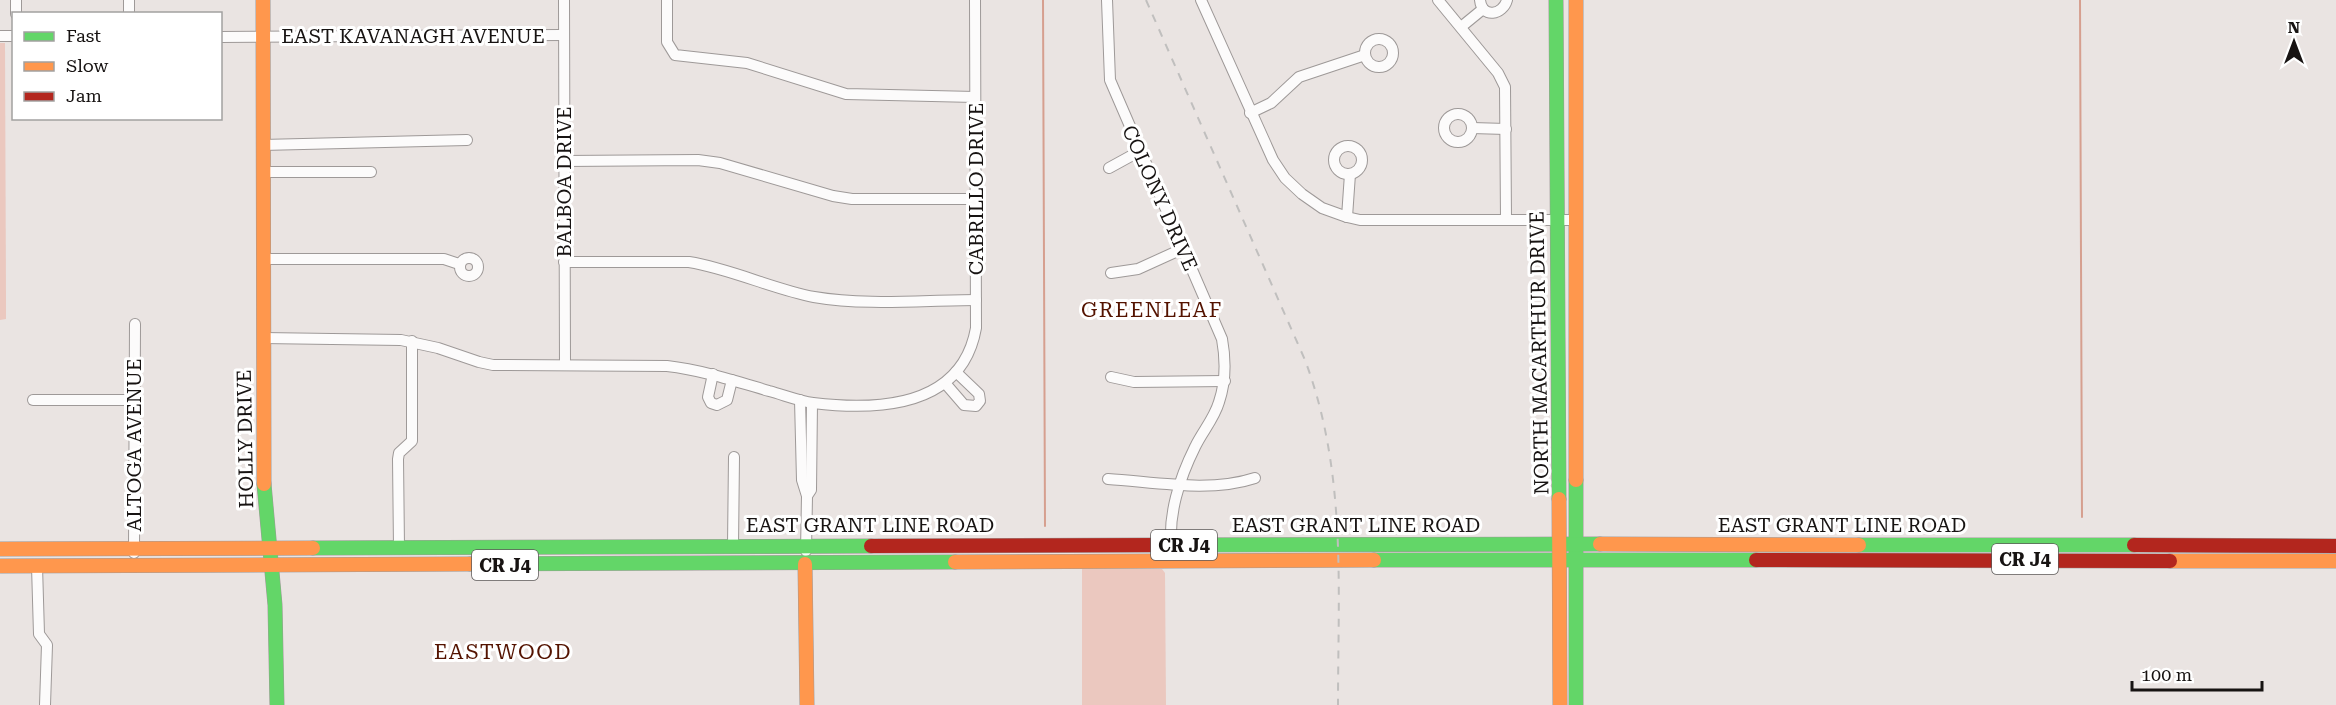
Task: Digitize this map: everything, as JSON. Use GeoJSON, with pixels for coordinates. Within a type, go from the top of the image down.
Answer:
{"type":"FeatureCollection","features":[{"type":"Feature","properties":{"kind":"main road","name":"HOLLY DRIVE"},"geometry":{"type":"LineString","coordinates":[[263,0],[264,482],[272,565],[277,705]]}},
{"type":"Feature","properties":{"kind":"main road","name":"NORTH MACARTHUR DRIVE"},"geometry":{"type":"LineString","coordinates":[[1556,0],[1561,544],[1560,705]]}},
{"type":"Feature","properties":{"kind":"main road","name":"NORTH MACARTHUR DRIVE"},"geometry":{"type":"LineString","coordinates":[[1576,0],[1576,705]]}},
{"type":"Feature","properties":{"kind":"main road","name":"EAST GRANT LINE ROAD"},"geometry":{"type":"LineString","coordinates":[[269,547],[1561,544],[2336,546]]}},
{"type":"Feature","properties":{"kind":"main road","name":"CR J4"},"geometry":{"type":"LineString","coordinates":[[0,549],[269,547]]}},
{"type":"Feature","properties":{"kind":"main road","name":"EAST GRANT LINE ROAD"},"geometry":{"type":"LineString","coordinates":[[272,565],[2336,561]]}},
{"type":"Feature","properties":{"kind":"main road"},"geometry":{"type":"LineString","coordinates":[[805,564],[807,705]]}},
{"type":"Feature","properties":{"kind":"main road","name":"CR J4"},"geometry":{"type":"LineString","coordinates":[[0,566],[272,565]]}},
{"type":"Feature","properties":{"kind":"street","name":"BALBOA DRIVE"},"geometry":{"type":"LineString","coordinates":[[564,0],[564,365]]}},
{"type":"Feature","properties":{"kind":"street"},"geometry":{"type":"LineString","coordinates":[[667,0],[667,42],[675,55],[684,58],[728,59],[747,63],[846,94],[975,97]]}},
{"type":"Feature","properties":{"kind":"street","name":"CABRILLO DRIVE"},"geometry":{"type":"LineString","coordinates":[[263,338],[412,341],[479,363],[667,366],[713,374],[812,403],[891,404],[912,401],[945,383],[967,357],[973,342],[976,300],[975,0]]}},
{"type":"Feature","properties":{"kind":"street","name":"COLONY DRIVE"},"geometry":{"type":"LineString","coordinates":[[1107,0],[1110,80],[1222,339],[1225,355],[1225,381],[1219,405],[1194,448],[1174,507],[1172,545],[1174,562]]}},
{"type":"Feature","properties":{"kind":"street"},"geometry":{"type":"LineString","coordinates":[[1202,0],[1243,90],[1250,113],[1273,160],[1285,178],[1322,208],[1360,220],[1576,220]]}},
{"type":"Feature","properties":{"kind":"street"},"geometry":{"type":"LineString","coordinates":[[1438,0],[1498,73],[1505,87],[1506,219]]}},
{"type":"Feature","properties":{"kind":"street"},"geometry":{"type":"LineString","coordinates":[[1461,27],[1481,4],[1490,13],[1498,13],[1504,9],[1507,0]]}},
{"type":"Feature","properties":{"kind":"street","name":"EAST KAVANAGH AVENUE"},"geometry":{"type":"LineString","coordinates":[[222,37],[564,35]]}},
{"type":"Feature","properties":{"kind":"street"},"geometry":{"type":"LineString","coordinates":[[1250,113],[1271,103],[1299,77],[1365,55]]}},
{"type":"Feature","properties":{"kind":"street"},"geometry":{"type":"LineString","coordinates":[[1472,128],[1506,129]]}},
{"type":"Feature","properties":{"kind":"street"},"geometry":{"type":"LineString","coordinates":[[262,145],[467,140]]}},
{"type":"Feature","properties":{"kind":"street"},"geometry":{"type":"LineString","coordinates":[[1109,168],[1140,151]]}},
{"type":"Feature","properties":{"kind":"street"},"geometry":{"type":"LineString","coordinates":[[564,160],[698,160],[720,163],[833,196],[852,199],[976,199]]}},
{"type":"Feature","properties":{"kind":"street"},"geometry":{"type":"LineString","coordinates":[[263,172],[371,172]]}},
{"type":"Feature","properties":{"kind":"street"},"geometry":{"type":"LineString","coordinates":[[1347,217],[1350,174]]}},
{"type":"Feature","properties":{"kind":"street"},"geometry":{"type":"LineString","coordinates":[[1111,273],[1138,269],[1182,249]]}},
{"type":"Feature","properties":{"kind":"street"},"geometry":{"type":"LineString","coordinates":[[262,259],[444,259],[459,264]]}},
{"type":"Feature","properties":{"kind":"street"},"geometry":{"type":"LineString","coordinates":[[564,262],[689,262],[811,296],[838,300],[976,300]]}},
{"type":"Feature","properties":{"kind":"street","name":"ALTOGA AVENUE"},"geometry":{"type":"LineString","coordinates":[[134,566],[135,324]]}},
{"type":"Feature","properties":{"kind":"street"},"geometry":{"type":"LineString","coordinates":[[399,547],[398,459],[399,453],[412,441],[412,341]]}},
{"type":"Feature","properties":{"kind":"street"},"geometry":{"type":"LineString","coordinates":[[945,383],[964,405],[976,406],[980,401],[979,394],[956,372]]}},
{"type":"Feature","properties":{"kind":"street"},"geometry":{"type":"LineString","coordinates":[[713,374],[708,397],[711,403],[717,405],[727,400],[732,380]]}},
{"type":"Feature","properties":{"kind":"street"},"geometry":{"type":"LineString","coordinates":[[1111,377],[1134,382],[1225,381]]}},
{"type":"Feature","properties":{"kind":"street"},"geometry":{"type":"LineString","coordinates":[[33,400],[134,400]]}},
{"type":"Feature","properties":{"kind":"street"},"geometry":{"type":"LineString","coordinates":[[800,400],[802,480],[807,496],[805,564]]}},
{"type":"Feature","properties":{"kind":"street"},"geometry":{"type":"LineString","coordinates":[[807,496],[811,490],[812,403]]}},
{"type":"Feature","properties":{"kind":"street"},"geometry":{"type":"LineString","coordinates":[[733,545],[734,458]]}},
{"type":"Feature","properties":{"kind":"street"},"geometry":{"type":"LineString","coordinates":[[1108,479],[1181,484],[1238,484],[1255,478]]}},
{"type":"Feature","properties":{"kind":"street"},"geometry":{"type":"LineString","coordinates":[[37,566],[39,634],[47,645],[45,705]]}},
{"type":"Feature","properties":{"kind":"shaded area"},"geometry":{"type":"Polygon","coordinates":[[[0,43],[5,43],[6,319],[0,320],[0,43]]]}},
{"type":"Feature","properties":{"kind":"shaded area"},"geometry":{"type":"Polygon","coordinates":[[[1082,569],[1162,569],[1165,573],[1166,705],[1082,705],[1082,569]]]}},
{"type":"Feature","properties":{"kind":"waterway"},"geometry":{"type":"LineString","coordinates":[[1043,0],[1045,526]]}},
{"type":"Feature","properties":{"kind":"waterway"},"geometry":{"type":"LineString","coordinates":[[2080,0],[2082,517]]}},
{"type":"Feature","properties":{"kind":"railway"},"geometry":{"type":"LineString","coordinates":[[1146,0],[1305,360],[1318,402],[1328,445],[1337,530],[1338,705]]}},
{"type":"Feature","properties":{"kind":"traffic: fast"},"geometry":{"type":"LineString","coordinates":[[1556,0],[1559,499]]}},
{"type":"Feature","properties":{"kind":"traffic: fast"},"geometry":{"type":"LineString","coordinates":[[1576,480],[1576,705]]}},
{"type":"Feature","properties":{"kind":"traffic: fast"},"geometry":{"type":"LineString","coordinates":[[264,484],[275,605],[277,705]]}},
{"type":"Feature","properties":{"kind":"traffic: fast"},"geometry":{"type":"LineString","coordinates":[[1167,545],[1600,544]]}},
{"type":"Feature","properties":{"kind":"traffic: fast"},"geometry":{"type":"LineString","coordinates":[[1859,545],[2134,545]]}},
{"type":"Feature","properties":{"kind":"traffic: fast"},"geometry":{"type":"LineString","coordinates":[[313,548],[871,546]]}},
{"type":"Feature","properties":{"kind":"traffic: fast"},"geometry":{"type":"LineString","coordinates":[[1374,560],[1756,560]]}},
{"type":"Feature","properties":{"kind":"traffic: fast"},"geometry":{"type":"LineString","coordinates":[[470,564],[955,562]]}},
{"type":"Feature","properties":{"kind":"traffic: slow"},"geometry":{"type":"LineString","coordinates":[[263,0],[264,484]]}},
{"type":"Feature","properties":{"kind":"traffic: slow"},"geometry":{"type":"LineString","coordinates":[[1576,0],[1576,480]]}},
{"type":"Feature","properties":{"kind":"traffic: slow"},"geometry":{"type":"LineString","coordinates":[[1559,499],[1560,705]]}},
{"type":"Feature","properties":{"kind":"traffic: slow"},"geometry":{"type":"LineString","coordinates":[[1600,544],[1859,545]]}},
{"type":"Feature","properties":{"kind":"traffic: slow"},"geometry":{"type":"LineString","coordinates":[[0,549],[313,548]]}},
{"type":"Feature","properties":{"kind":"traffic: slow"},"geometry":{"type":"LineString","coordinates":[[955,562],[1374,560]]}},
{"type":"Feature","properties":{"kind":"traffic: slow"},"geometry":{"type":"LineString","coordinates":[[2170,561],[2336,561]]}},
{"type":"Feature","properties":{"kind":"traffic: slow"},"geometry":{"type":"LineString","coordinates":[[0,566],[470,564]]}},
{"type":"Feature","properties":{"kind":"traffic: slow"},"geometry":{"type":"LineString","coordinates":[[805,564],[807,705]]}},
{"type":"Feature","properties":{"kind":"traffic: jam"},"geometry":{"type":"LineString","coordinates":[[871,546],[1167,545]]}},
{"type":"Feature","properties":{"kind":"traffic: jam"},"geometry":{"type":"LineString","coordinates":[[2134,545],[2336,546]]}},
{"type":"Feature","properties":{"kind":"traffic: jam"},"geometry":{"type":"LineString","coordinates":[[1756,560],[2170,561]]}},
{"type":"Feature","properties":{"kind":"district","name":"GREENLEAF"},"geometry":{"type":"Point","coordinates":[1152,310]}},
{"type":"Feature","properties":{"kind":"district","name":"EASTWOOD"},"geometry":{"type":"Point","coordinates":[503,652]}}]}
